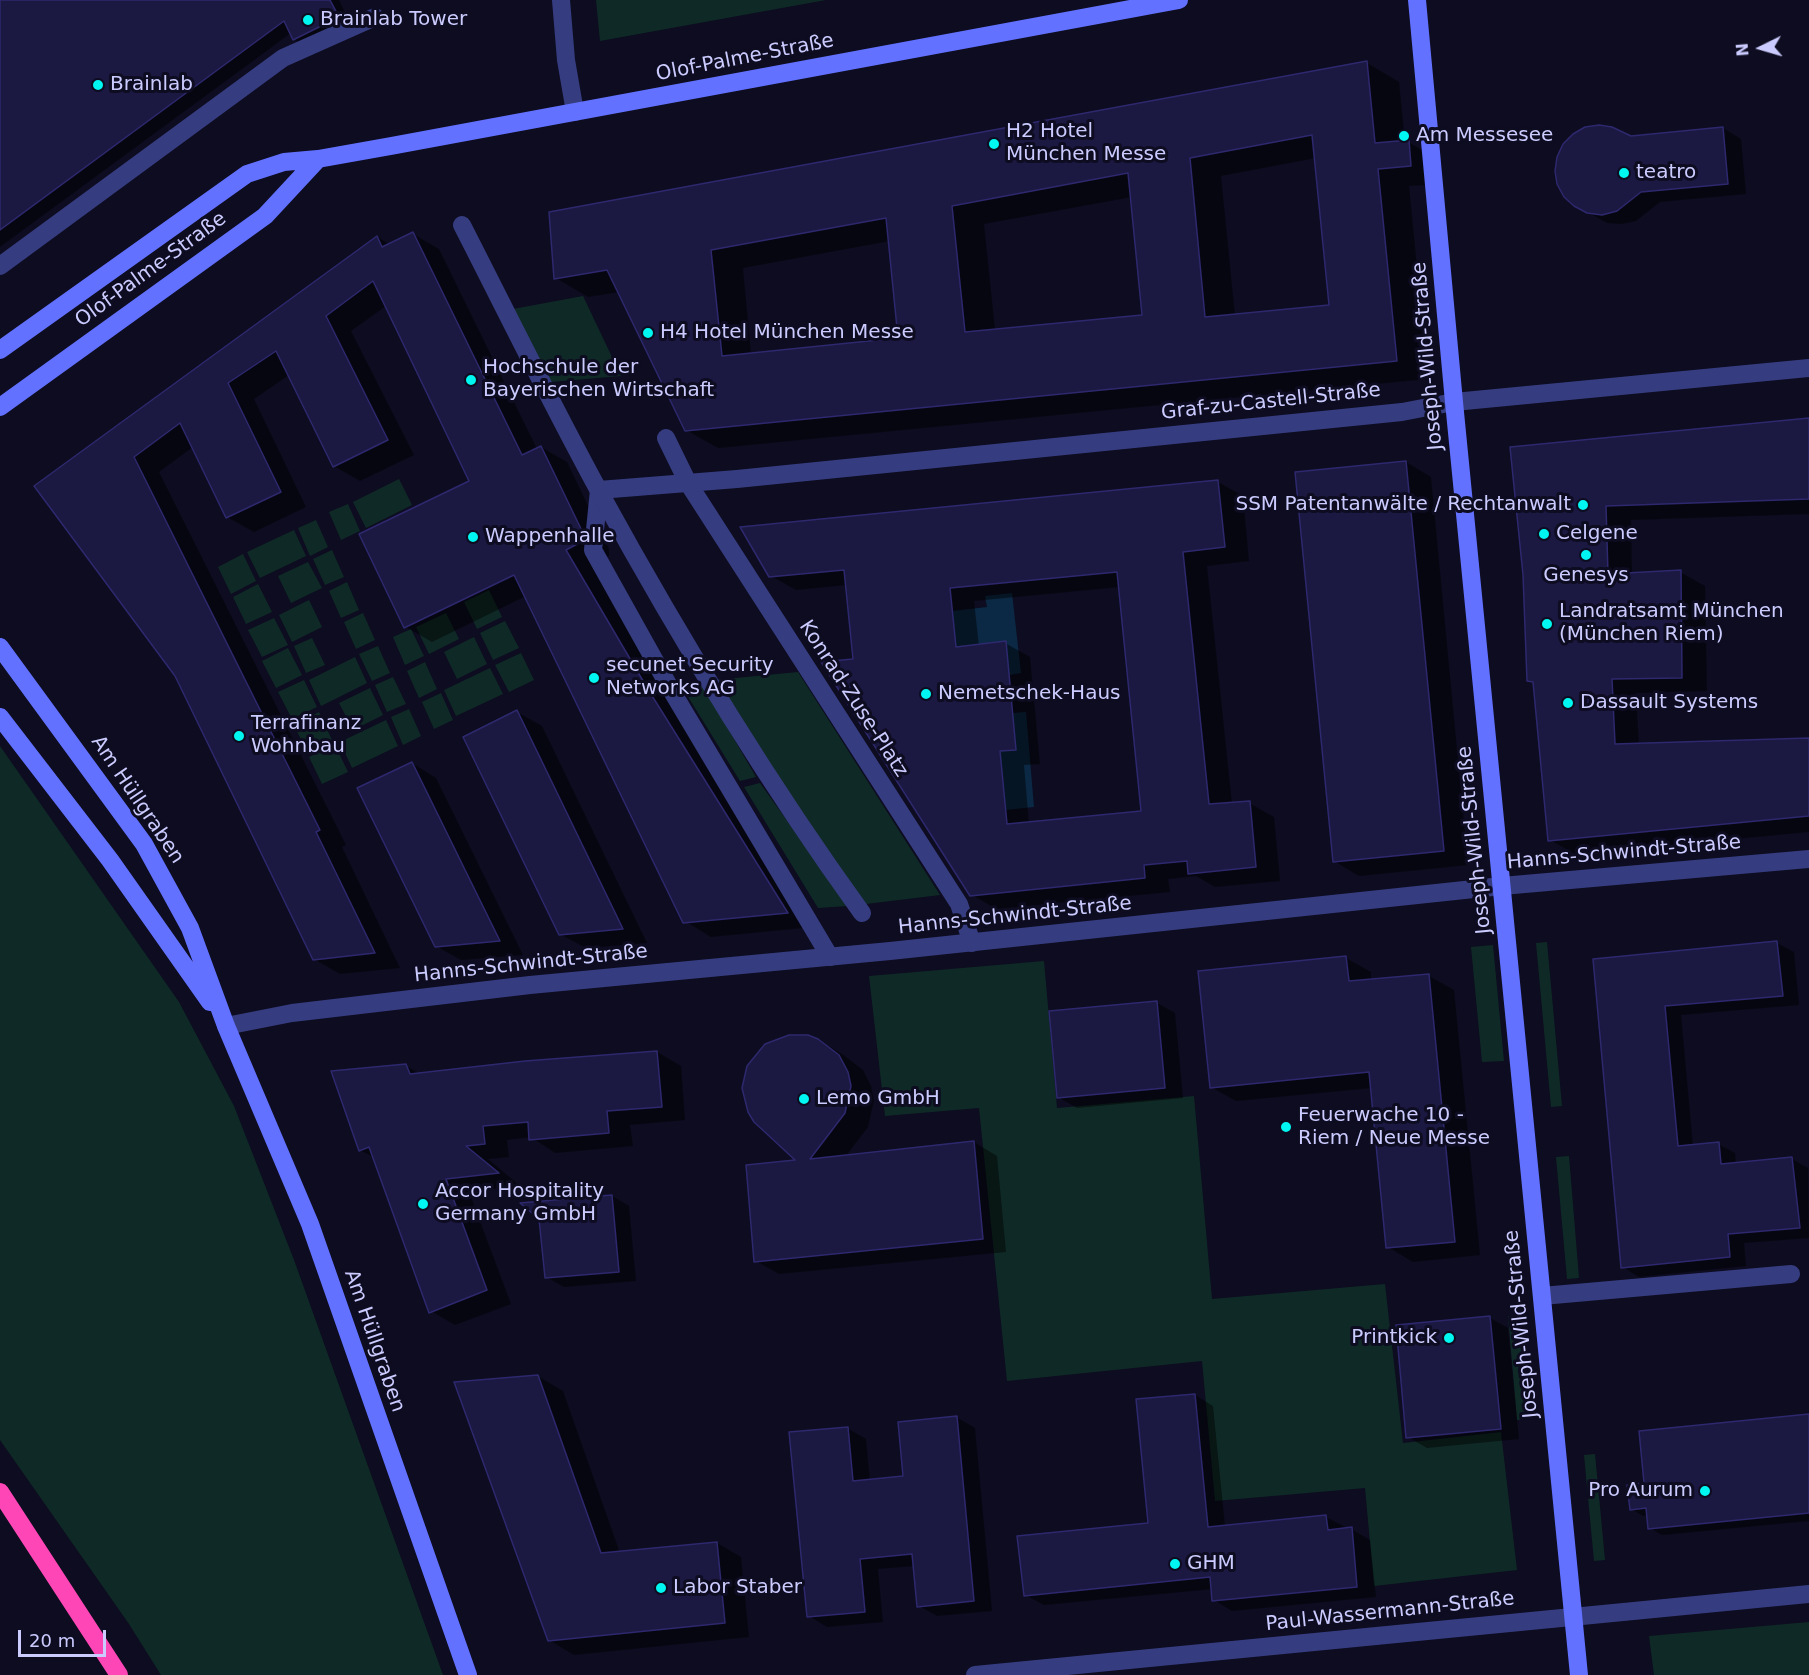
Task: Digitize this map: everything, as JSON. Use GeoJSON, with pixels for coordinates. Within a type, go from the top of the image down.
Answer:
{"type":"FeatureCollection","features":[{"type":"Feature","properties":{"kind":"highway"},"geometry":{"type":"LineString","coordinates":[[0,1492],[119,1675]]}},
{"type":"Feature","properties":{"kind":"main road","name":"Olof-Palme-Straße"},"geometry":{"type":"LineString","coordinates":[[0,350],[247,174],[284,162],[318,159],[1179,0]]}},
{"type":"Feature","properties":{"kind":"main road","name":"Joseph-Wild-Straße"},"geometry":{"type":"LineString","coordinates":[[1417,0],[1454,402],[1579,1675]]}},
{"type":"Feature","properties":{"kind":"main road","name":"Olof-Palme-Straße"},"geometry":{"type":"LineString","coordinates":[[0,407],[265,216],[318,159]]}},
{"type":"Feature","properties":{"kind":"main road","name":"Am Hüllgraben"},"geometry":{"type":"LineString","coordinates":[[0,647],[144,844],[190,928],[226,1026],[310,1224],[468,1675]]}},
{"type":"Feature","properties":{"kind":"main road","name":"Am Hüllgraben"},"geometry":{"type":"LineString","coordinates":[[0,717],[110,860],[226,1026]]}},
{"type":"Feature","properties":{"kind":"street"},"geometry":{"type":"LineString","coordinates":[[561,0],[566,60],[575,112]]}},
{"type":"Feature","properties":{"kind":"street"},"geometry":{"type":"LineString","coordinates":[[0,266],[283,58],[375,17]]}},
{"type":"Feature","properties":{"kind":"street"},"geometry":{"type":"LineString","coordinates":[[462,225],[599,490],[708,681],[767,776],[862,914]]}},
{"type":"Feature","properties":{"kind":"street","name":"Graf-zu-Castell-Straße"},"geometry":{"type":"LineString","coordinates":[[688,483],[1402,412],[1454,402],[1809,368]]}},
{"type":"Feature","properties":{"kind":"street","name":"Konrad-Zuse-Platz"},"geometry":{"type":"LineString","coordinates":[[666,438],[688,483],[959,904],[972,943]]}},
{"type":"Feature","properties":{"kind":"street"},"geometry":{"type":"LineString","coordinates":[[599,490],[688,483]]}},
{"type":"Feature","properties":{"kind":"street"},"geometry":{"type":"LineString","coordinates":[[599,490],[593,550],[670,688],[830,957]]}},
{"type":"Feature","properties":{"kind":"street","name":"Hanns-Schwindt-Straße"},"geometry":{"type":"LineString","coordinates":[[226,1026],[292,1013],[608,977],[972,943],[1502,886],[1809,858]]}},
{"type":"Feature","properties":{"kind":"street"},"geometry":{"type":"LineString","coordinates":[[1542,1296],[1791,1274]]}},
{"type":"Feature","properties":{"kind":"street","name":"Paul-Wassermann-Straße"},"geometry":{"type":"LineString","coordinates":[[975,1675],[1809,1593]]}},
{"type":"Feature","properties":{"kind":"green space"},"geometry":{"type":"Polygon","coordinates":[[[596,0],[826,0],[600,41],[596,0]]]}},
{"type":"Feature","properties":{"kind":"green space"},"geometry":{"type":"Polygon","coordinates":[[[583,296],[621,376],[551,382],[513,309],[583,296]]]}},
{"type":"Feature","properties":{"kind":"green space"},"geometry":{"type":"Polygon","coordinates":[[[399,479],[412,505],[366,528],[353,502],[399,479]]]}},
{"type":"Feature","properties":{"kind":"green space"},"geometry":{"type":"Polygon","coordinates":[[[348,504],[360,531],[341,540],[329,512],[348,504]]]}},
{"type":"Feature","properties":{"kind":"green space"},"geometry":{"type":"Polygon","coordinates":[[[316,520],[328,547],[310,556],[298,528],[316,520]]]}},
{"type":"Feature","properties":{"kind":"green space"},"geometry":{"type":"Polygon","coordinates":[[[294,530],[306,556],[260,578],[247,552],[294,530]]]}},
{"type":"Feature","properties":{"kind":"green space"},"geometry":{"type":"Polygon","coordinates":[[[332,550],[344,577],[325,585],[313,559],[332,550]]]}},
{"type":"Feature","properties":{"kind":"green space"},"geometry":{"type":"Polygon","coordinates":[[[243,554],[256,581],[231,594],[218,567],[243,554]]]}},
{"type":"Feature","properties":{"kind":"green space"},"geometry":{"type":"Polygon","coordinates":[[[308,562],[322,588],[291,603],[278,576],[308,562]]]}},
{"type":"Feature","properties":{"kind":"green space"},"geometry":{"type":"Polygon","coordinates":[[[347,582],[359,610],[341,618],[329,591],[347,582]]]}},
{"type":"Feature","properties":{"kind":"green space"},"geometry":{"type":"Polygon","coordinates":[[[258,584],[272,612],[246,624],[233,597],[258,584]]]}},
{"type":"Feature","properties":{"kind":"green space"},"geometry":{"type":"Polygon","coordinates":[[[489,590],[502,617],[477,629],[464,602],[489,590]]]}},
{"type":"Feature","properties":{"kind":"green space"},"geometry":{"type":"Polygon","coordinates":[[[309,600],[322,627],[292,642],[279,615],[309,600]]]}},
{"type":"Feature","properties":{"kind":"green space"},"geometry":{"type":"Polygon","coordinates":[[[363,613],[375,640],[356,649],[344,622],[363,613]]]}},
{"type":"Feature","properties":{"kind":"green space"},"geometry":{"type":"Polygon","coordinates":[[[446,613],[459,639],[429,654],[416,627],[446,613]]]}},
{"type":"Feature","properties":{"kind":"green space"},"geometry":{"type":"Polygon","coordinates":[[[274,618],[288,645],[262,657],[248,630],[274,618]]]}},
{"type":"Feature","properties":{"kind":"green space"},"geometry":{"type":"Polygon","coordinates":[[[505,621],[519,648],[493,660],[480,633],[505,621]]]}},
{"type":"Feature","properties":{"kind":"green space"},"geometry":{"type":"Polygon","coordinates":[[[411,629],[424,656],[405,665],[393,637],[411,629]]]}},
{"type":"Feature","properties":{"kind":"green space"},"geometry":{"type":"Polygon","coordinates":[[[474,637],[487,664],[457,679],[444,652],[474,637]]]}},
{"type":"Feature","properties":{"kind":"green space"},"geometry":{"type":"Polygon","coordinates":[[[312,638],[325,665],[306,673],[294,646],[312,638]]]}},
{"type":"Feature","properties":{"kind":"green space"},"geometry":{"type":"Polygon","coordinates":[[[378,646],[390,673],[372,681],[359,654],[378,646]]]}},
{"type":"Feature","properties":{"kind":"green space"},"geometry":{"type":"Polygon","coordinates":[[[288,648],[302,675],[276,688],[262,661],[288,648]]]}},
{"type":"Feature","properties":{"kind":"green space"},"geometry":{"type":"Polygon","coordinates":[[[521,653],[534,680],[509,692],[495,665],[521,653]]]}},
{"type":"Feature","properties":{"kind":"green space"},"geometry":{"type":"Polygon","coordinates":[[[355,657],[367,683],[321,706],[309,680],[355,657]]]}},
{"type":"Feature","properties":{"kind":"green space"},"geometry":{"type":"Polygon","coordinates":[[[425,662],[437,689],[419,698],[407,671],[425,662]]]}},
{"type":"Feature","properties":{"kind":"green space"},"geometry":{"type":"Polygon","coordinates":[[[490,668],[503,694],[456,716],[444,690],[490,668]]]}},
{"type":"Feature","properties":{"kind":"green space"},"geometry":{"type":"Polygon","coordinates":[[[798,672],[940,895],[866,904],[785,791],[715,680],[798,672]]]}},
{"type":"Feature","properties":{"kind":"green space"},"geometry":{"type":"Polygon","coordinates":[[[393,677],[406,704],[387,712],[375,685],[393,677]]]}},
{"type":"Feature","properties":{"kind":"green space"},"geometry":{"type":"Polygon","coordinates":[[[304,680],[317,707],[292,719],[278,692],[304,680]]]}},
{"type":"Feature","properties":{"kind":"green space"},"geometry":{"type":"Polygon","coordinates":[[[701,682],[756,777],[740,781],[682,687],[701,682]]]}},
{"type":"Feature","properties":{"kind":"green space"},"geometry":{"type":"Polygon","coordinates":[[[370,688],[383,715],[353,730],[339,703],[370,688]]]}},
{"type":"Feature","properties":{"kind":"green space"},"geometry":{"type":"Polygon","coordinates":[[[441,693],[453,720],[434,729],[422,702],[441,693]]]}},
{"type":"Feature","properties":{"kind":"green space"},"geometry":{"type":"Polygon","coordinates":[[[409,709],[421,736],[403,745],[391,717],[409,709]]]}},
{"type":"Feature","properties":{"kind":"green space"},"geometry":{"type":"Polygon","coordinates":[[[319,712],[332,740],[307,752],[294,725],[319,712]]]}},
{"type":"Feature","properties":{"kind":"green space"},"geometry":{"type":"Polygon","coordinates":[[[386,720],[398,746],[352,768],[340,742],[386,720]]]}},
{"type":"Feature","properties":{"kind":"green space"},"geometry":{"type":"Polygon","coordinates":[[[335,745],[348,772],[322,784],[309,757],[335,745]]]}},
{"type":"Feature","properties":{"kind":"green space"},"geometry":{"type":"Polygon","coordinates":[[[0,746],[179,1002],[234,1106],[294,1260],[443,1675],[161,1675],[129,1624],[0,1440],[0,746]]]}},
{"type":"Feature","properties":{"kind":"green space"},"geometry":{"type":"Polygon","coordinates":[[[760,783],[848,906],[818,908],[744,787],[760,783]]]}},
{"type":"Feature","properties":{"kind":"green space"},"geometry":{"type":"Polygon","coordinates":[[[1547,942],[1562,1106],[1551,1107],[1536,943],[1547,942]]]}},
{"type":"Feature","properties":{"kind":"green space"},"geometry":{"type":"Polygon","coordinates":[[[1493,945],[1504,1061],[1482,1062],[1471,947],[1493,945]]]}},
{"type":"Feature","properties":{"kind":"green space"},"geometry":{"type":"Polygon","coordinates":[[[1044,961],[1057,1108],[1194,1096],[1212,1299],[1385,1284],[1403,1443],[1501,1432],[1517,1570],[1374,1586],[1365,1488],[1215,1501],[1202,1361],[1007,1381],[979,1108],[885,1116],[869,976],[1044,961]]]}},
{"type":"Feature","properties":{"kind":"green space"},"geometry":{"type":"Polygon","coordinates":[[[1569,1156],[1579,1278],[1567,1279],[1556,1157],[1569,1156]]]}},
{"type":"Feature","properties":{"kind":"green space"},"geometry":{"type":"Polygon","coordinates":[[[1519,1315],[1529,1419],[1517,1420],[1508,1316],[1519,1315]]]}},
{"type":"Feature","properties":{"kind":"green space"},"geometry":{"type":"Polygon","coordinates":[[[1595,1454],[1605,1560],[1594,1561],[1584,1455],[1595,1454]]]}},
{"type":"Feature","properties":{"kind":"green space"},"geometry":{"type":"Polygon","coordinates":[[[1809,1622],[1809,1675],[1654,1675],[1649,1636],[1809,1622]]]}},
{"type":"Feature","properties":{"kind":"water"},"geometry":{"type":"Polygon","coordinates":[[[1012,593],[1021,673],[1009,675],[1005,641],[955,647],[952,611],[987,607],[985,596],[1012,593]]]}},
{"type":"Feature","properties":{"kind":"water"},"geometry":{"type":"Polygon","coordinates":[[[1026,712],[1034,807],[1005,810],[1000,751],[1016,750],[1012,713],[1026,712]]]}},
{"type":"Feature","properties":{"kind":"building","name":"Brainlab"},"geometry":{"type":"Polygon","coordinates":[[[0,0],[330,0],[339,17],[293,40],[284,21],[0,230],[0,0]]]}},
{"type":"Feature","properties":{"kind":"building"},"geometry":{"type":"Polygon","coordinates":[[[1367,61],[1375,143],[1409,140],[1411,166],[1378,169],[1397,361],[685,431],[607,270],[554,279],[549,212],[1367,61]],[[1312,135],[1190,158],[1205,317],[1329,305],[1312,135]],[[1128,173],[952,206],[965,332],[1142,315],[1128,173]],[[886,218],[711,250],[722,356],[898,338],[886,218]]]}},
{"type":"Feature","properties":{"kind":"building"},"geometry":{"type":"Polygon","coordinates":[[[1599,125],[1612,127],[1631,136],[1723,127],[1728,184],[1641,192],[1617,211],[1602,215],[1587,213],[1564,197],[1557,184],[1555,171],[1557,157],[1563,144],[1585,127],[1599,125]]]}},
{"type":"Feature","properties":{"kind":"building"},"geometry":{"type":"Polygon","coordinates":[[[413,232],[522,455],[541,446],[583,533],[583,541],[566,550],[649,691],[788,913],[683,923],[514,575],[404,628],[359,534],[469,481],[373,281],[326,316],[388,440],[333,467],[276,351],[228,383],[281,492],[226,518],[180,423],[134,457],[320,830],[316,832],[375,953],[313,960],[175,676],[34,486],[377,236],[382,247],[413,232]]]}},
{"type":"Feature","properties":{"kind":"building"},"geometry":{"type":"Polygon","coordinates":[[[1809,418],[1809,499],[1606,506],[1608,574],[1681,570],[1682,678],[1612,679],[1615,744],[1809,738],[1809,816],[1548,841],[1533,682],[1527,681],[1523,575],[1510,447],[1809,418]]]}},
{"type":"Feature","properties":{"kind":"building"},"geometry":{"type":"Polygon","coordinates":[[[1406,461],[1444,851],[1333,862],[1295,472],[1406,461]]]}},
{"type":"Feature","properties":{"kind":"building","name":"Nemetschek-Haus"},"geometry":{"type":"Polygon","coordinates":[[[1218,480],[1225,547],[1183,552],[1209,804],[1250,801],[1256,867],[1188,874],[1187,861],[1144,865],[1145,878],[970,896],[821,662],[853,659],[844,570],[769,577],[740,527],[1218,480]],[[1117,572],[950,588],[956,647],[1006,641],[1016,750],[1000,751],[1007,824],[1141,811],[1117,572]]]}},
{"type":"Feature","properties":{"kind":"building"},"geometry":{"type":"Polygon","coordinates":[[[517,710],[623,929],[559,935],[463,737],[517,710]]]}},
{"type":"Feature","properties":{"kind":"building"},"geometry":{"type":"Polygon","coordinates":[[[412,762],[500,941],[435,947],[357,788],[412,762]]]}},
{"type":"Feature","properties":{"kind":"building"},"geometry":{"type":"Polygon","coordinates":[[[1777,941],[1783,996],[1665,1006],[1678,1146],[1719,1142],[1721,1164],[1792,1157],[1800,1228],[1728,1234],[1730,1257],[1621,1268],[1593,959],[1777,941]]]}},
{"type":"Feature","properties":{"kind":"building"},"geometry":{"type":"Polygon","coordinates":[[[1346,956],[1349,981],[1429,974],[1455,1242],[1386,1248],[1369,1072],[1210,1088],[1198,971],[1346,956]]]}},
{"type":"Feature","properties":{"kind":"building"},"geometry":{"type":"Polygon","coordinates":[[[1157,1001],[1165,1088],[1057,1098],[1049,1011],[1157,1001]]]}},
{"type":"Feature","properties":{"kind":"building"},"geometry":{"type":"Polygon","coordinates":[[[789,1035],[808,1035],[818,1039],[839,1055],[848,1072],[851,1086],[845,1113],[810,1159],[974,1141],[983,1239],[754,1262],[746,1165],[795,1160],[754,1122],[748,1112],[742,1088],[747,1066],[765,1044],[789,1035]]]}},
{"type":"Feature","properties":{"kind":"building","name":"Accor Hospitality Germany GmbH"},"geometry":{"type":"Polygon","coordinates":[[[657,1051],[662,1107],[607,1111],[609,1133],[529,1140],[528,1122],[483,1126],[485,1144],[466,1146],[499,1173],[446,1179],[487,1290],[429,1313],[369,1147],[359,1151],[331,1071],[406,1064],[410,1074],[525,1061],[657,1051]]]}},
{"type":"Feature","properties":{"kind":"building"},"geometry":{"type":"Polygon","coordinates":[[[612,1195],[619,1272],[545,1278],[539,1219],[520,1203],[612,1195]]]}},
{"type":"Feature","properties":{"kind":"building"},"geometry":{"type":"Polygon","coordinates":[[[1490,1316],[1501,1429],[1406,1438],[1396,1325],[1490,1316]]]}},
{"type":"Feature","properties":{"kind":"building"},"geometry":{"type":"Polygon","coordinates":[[[538,1375],[601,1553],[717,1542],[725,1623],[548,1641],[454,1382],[538,1375]]]}},
{"type":"Feature","properties":{"kind":"building"},"geometry":{"type":"Polygon","coordinates":[[[1195,1394],[1208,1527],[1326,1515],[1328,1530],[1352,1527],[1357,1587],[1212,1601],[1210,1577],[1024,1596],[1017,1536],[1148,1523],[1136,1399],[1195,1394]]]}},
{"type":"Feature","properties":{"kind":"building"},"geometry":{"type":"Polygon","coordinates":[[[1809,1414],[1809,1513],[1648,1529],[1646,1508],[1630,1510],[1627,1485],[1644,1483],[1639,1431],[1809,1414]]]}},
{"type":"Feature","properties":{"kind":"building"},"geometry":{"type":"Polygon","coordinates":[[[957,1416],[974,1601],[917,1607],[912,1554],[860,1559],[865,1612],[807,1617],[789,1432],[848,1427],[853,1481],[903,1476],[898,1422],[957,1416]]]}},
{"type":"Feature","properties":{"kind":"place","name":"Brainlab Tower"},"geometry":{"type":"Point","coordinates":[308,20]}},
{"type":"Feature","properties":{"kind":"place","name":"Brainlab"},"geometry":{"type":"Point","coordinates":[98,85]}},
{"type":"Feature","properties":{"kind":"place","name":"Am Messesee"},"geometry":{"type":"Point","coordinates":[1404,136]}},
{"type":"Feature","properties":{"kind":"place","name":"H2 Hotel München Messe"},"geometry":{"type":"Point","coordinates":[994,144]}},
{"type":"Feature","properties":{"kind":"place","name":"teatro"},"geometry":{"type":"Point","coordinates":[1624,173]}},
{"type":"Feature","properties":{"kind":"place","name":"H4 Hotel München Messe"},"geometry":{"type":"Point","coordinates":[648,333]}},
{"type":"Feature","properties":{"kind":"place","name":"Hochschule der Bayerischen Wirtschaft"},"geometry":{"type":"Point","coordinates":[471,380]}},
{"type":"Feature","properties":{"kind":"place","name":"SSM Patentanwälte / Rechtanwalt"},"geometry":{"type":"Point","coordinates":[1583,505]}},
{"type":"Feature","properties":{"kind":"place","name":"Celgene"},"geometry":{"type":"Point","coordinates":[1544,534]}},
{"type":"Feature","properties":{"kind":"place","name":"Wappenhalle"},"geometry":{"type":"Point","coordinates":[473,537]}},
{"type":"Feature","properties":{"kind":"place","name":"Genesys"},"geometry":{"type":"Point","coordinates":[1586,555]}},
{"type":"Feature","properties":{"kind":"place","name":"Landratsamt München (München Riem)"},"geometry":{"type":"Point","coordinates":[1547,624]}},
{"type":"Feature","properties":{"kind":"place","name":"secunet Security Networks AG"},"geometry":{"type":"Point","coordinates":[594,678]}},
{"type":"Feature","properties":{"kind":"place","name":"Nemetschek-Haus"},"geometry":{"type":"Point","coordinates":[926,694]}},
{"type":"Feature","properties":{"kind":"place","name":"Dassault Systems"},"geometry":{"type":"Point","coordinates":[1568,703]}},
{"type":"Feature","properties":{"kind":"place","name":"Terrafinanz Wohnbau"},"geometry":{"type":"Point","coordinates":[239,736]}},
{"type":"Feature","properties":{"kind":"place","name":"Lemo GmbH"},"geometry":{"type":"Point","coordinates":[804,1099]}},
{"type":"Feature","properties":{"kind":"place","name":"Feuerwache 10 - Riem / Neue Messe"},"geometry":{"type":"Point","coordinates":[1286,1127]}},
{"type":"Feature","properties":{"kind":"place","name":"Accor Hospitality Germany GmbH"},"geometry":{"type":"Point","coordinates":[423,1204]}},
{"type":"Feature","properties":{"kind":"place","name":"Printkick"},"geometry":{"type":"Point","coordinates":[1449,1338]}},
{"type":"Feature","properties":{"kind":"place","name":"Pro Aurum"},"geometry":{"type":"Point","coordinates":[1705,1491]}},
{"type":"Feature","properties":{"kind":"place","name":"GHM"},"geometry":{"type":"Point","coordinates":[1175,1564]}},
{"type":"Feature","properties":{"kind":"place","name":"Labor Staber"},"geometry":{"type":"Point","coordinates":[661,1588]}}]}
